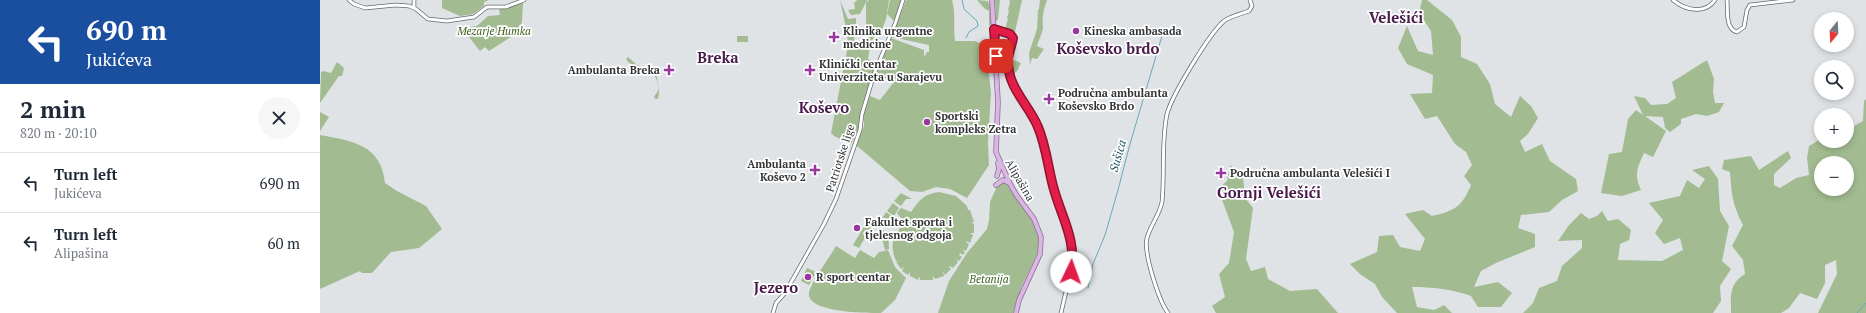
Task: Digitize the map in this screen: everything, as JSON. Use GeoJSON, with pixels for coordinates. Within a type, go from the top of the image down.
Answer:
{"type":"FeatureCollection","features":[{"type":"Feature","properties":{"kind":"main road","name":"Alipašina"},"geometry":{"type":"LineString","coordinates":[[992,0],[998,102],[996,145],[998,158],[1010,184],[1036,223],[1041,239],[1040,254],[1019,300],[1016,313]]}},
{"type":"Feature","properties":{"kind":"main road"},"geometry":{"type":"LineString","coordinates":[[994,39],[998,34],[1003,32]]}},
{"type":"Feature","properties":{"kind":"main road"},"geometry":{"type":"LineString","coordinates":[[998,158],[998,176]]}},
{"type":"Feature","properties":{"kind":"main road"},"geometry":{"type":"LineString","coordinates":[[996,186],[1003,180],[1010,184]]}},
{"type":"Feature","properties":{"kind":"street"},"geometry":{"type":"LineString","coordinates":[[349,0],[354,4],[365,8],[396,5],[414,8],[428,19],[454,20],[476,16],[489,7],[506,7],[524,0]]}},
{"type":"Feature","properties":{"kind":"street"},"geometry":{"type":"LineString","coordinates":[[414,0],[414,8]]}},
{"type":"Feature","properties":{"kind":"street","name":"Patriotske lige"},"geometry":{"type":"LineString","coordinates":[[773,313],[776,303],[785,293],[797,272],[824,224],[837,196],[860,130],[862,114],[874,74],[895,24],[902,0]]}},
{"type":"Feature","properties":{"kind":"street"},"geometry":{"type":"LineString","coordinates":[[1168,313],[1155,280],[1146,248],[1147,237],[1160,210],[1163,188],[1167,114],[1171,102],[1210,38],[1225,21],[1249,11],[1252,6],[1250,0]]}},
{"type":"Feature","properties":{"kind":"street"},"geometry":{"type":"LineString","coordinates":[[1673,0],[1696,10],[1709,7],[1715,0]]}},
{"type":"Feature","properties":{"kind":"street"},"geometry":{"type":"LineString","coordinates":[[1727,0],[1730,28],[1737,32],[1744,28],[1747,10],[1750,5],[1793,0]]}},
{"type":"Feature","properties":{"kind":"street"},"geometry":{"type":"LineString","coordinates":[[994,29],[1013,38],[1008,64],[1015,89],[1038,127],[1057,201],[1069,228],[1073,261],[1061,313]]}},
{"type":"Feature","properties":{"kind":"green space"},"geometry":{"type":"Polygon","coordinates":[[[442,0],[489,0],[484,2],[484,6],[473,14],[460,16],[442,8],[442,0]]]}},
{"type":"Feature","properties":{"kind":"green space"},"geometry":{"type":"Polygon","coordinates":[[[840,0],[848,19],[856,18],[856,24],[853,25],[855,45],[869,46],[866,23],[866,2],[869,0],[889,0],[886,19],[880,35],[875,34],[870,46],[868,59],[876,63],[861,109],[859,127],[851,144],[831,133],[848,45],[840,0]]]}},
{"type":"Feature","properties":{"kind":"green space"},"geometry":{"type":"Polygon","coordinates":[[[857,0],[867,0],[860,14],[851,15],[848,10],[855,9],[854,3],[857,0]]]}},
{"type":"Feature","properties":{"kind":"green space"},"geometry":{"type":"Polygon","coordinates":[[[890,0],[901,0],[894,21],[887,14],[890,0]]]}},
{"type":"Feature","properties":{"kind":"green space","name":"Sportski kompleks Zetra"},"geometry":{"type":"Polygon","coordinates":[[[906,0],[952,0],[954,10],[955,41],[975,41],[986,46],[991,93],[988,143],[989,165],[967,198],[950,189],[936,187],[922,192],[910,191],[856,145],[864,126],[864,113],[870,96],[880,100],[894,82],[876,75],[891,38],[924,50],[924,57],[927,52],[929,52],[929,45],[892,37],[906,0]]]}},
{"type":"Feature","properties":{"kind":"green space"},"geometry":{"type":"Polygon","coordinates":[[[977,0],[988,1],[990,6],[991,23],[989,26],[989,11],[985,9],[977,0]]]}},
{"type":"Feature","properties":{"kind":"green space"},"geometry":{"type":"Polygon","coordinates":[[[995,0],[1000,0],[998,20],[996,21],[995,0]]]}},
{"type":"Feature","properties":{"kind":"green space"},"geometry":{"type":"Polygon","coordinates":[[[1009,0],[1022,0],[1015,32],[1005,29],[1008,19],[1009,0]]]}},
{"type":"Feature","properties":{"kind":"green space"},"geometry":{"type":"Polygon","coordinates":[[[1040,0],[1047,0],[1043,14],[1043,29],[1037,46],[1044,49],[1037,59],[1032,58],[1030,65],[1029,53],[1037,29],[1040,0]]]}},
{"type":"Feature","properties":{"kind":"green space"},"geometry":{"type":"Polygon","coordinates":[[[1422,0],[1427,0],[1452,20],[1461,37],[1461,57],[1477,64],[1490,84],[1495,104],[1511,117],[1520,96],[1531,106],[1538,118],[1528,134],[1520,141],[1525,152],[1542,144],[1550,161],[1576,179],[1578,191],[1562,200],[1549,212],[1521,215],[1518,228],[1535,234],[1535,247],[1496,263],[1481,271],[1474,287],[1498,282],[1512,293],[1501,307],[1478,307],[1471,296],[1449,290],[1412,287],[1417,307],[1434,310],[1444,305],[1452,313],[1397,313],[1382,297],[1375,284],[1360,274],[1350,264],[1377,252],[1379,236],[1393,235],[1400,247],[1420,251],[1425,239],[1405,214],[1423,210],[1432,216],[1452,210],[1461,203],[1471,185],[1464,176],[1472,165],[1466,152],[1455,144],[1437,116],[1425,119],[1410,94],[1432,93],[1433,75],[1407,64],[1398,48],[1407,26],[1418,51],[1433,55],[1431,31],[1419,13],[1422,0]]]}},
{"type":"Feature","properties":{"kind":"green space","name":"Mezarje Humka"},"geometry":{"type":"Polygon","coordinates":[[[523,2],[522,22],[517,33],[489,51],[485,47],[480,51],[462,28],[477,26],[488,16],[500,15],[499,8],[511,7],[523,2]]]}},
{"type":"Feature","properties":{"kind":"green space"},"geometry":{"type":"Polygon","coordinates":[[[737,36],[748,36],[748,42],[737,42],[737,36]]]}},
{"type":"Feature","properties":{"kind":"green space"},"geometry":{"type":"Polygon","coordinates":[[[628,57],[637,65],[649,69],[657,77],[659,93],[658,99],[654,98],[658,92],[658,89],[657,81],[654,75],[645,69],[629,63],[626,59],[628,57]]]}},
{"type":"Feature","properties":{"kind":"green space"},"geometry":{"type":"Polygon","coordinates":[[[1011,59],[1021,63],[1017,71],[1013,74],[1011,70],[1011,59]]]}},
{"type":"Feature","properties":{"kind":"green space"},"geometry":{"type":"Polygon","coordinates":[[[1707,60],[1714,79],[1713,92],[1715,103],[1724,103],[1719,112],[1707,116],[1696,114],[1681,119],[1681,124],[1670,132],[1665,128],[1663,117],[1645,116],[1666,131],[1653,157],[1644,153],[1638,167],[1637,176],[1641,190],[1622,196],[1601,193],[1609,154],[1622,152],[1628,119],[1636,110],[1643,115],[1634,96],[1645,98],[1651,105],[1667,104],[1676,98],[1672,82],[1707,60]]]}},
{"type":"Feature","properties":{"kind":"green space"},"geometry":{"type":"Polygon","coordinates":[[[337,62],[344,68],[342,76],[339,76],[320,103],[321,72],[331,73],[337,62]]]}},
{"type":"Feature","properties":{"kind":"green space"},"geometry":{"type":"Polygon","coordinates":[[[1866,99],[1866,313],[1818,313],[1837,274],[1836,260],[1825,265],[1825,283],[1817,299],[1800,293],[1789,308],[1781,313],[1731,313],[1732,290],[1736,282],[1745,274],[1743,260],[1732,246],[1743,225],[1733,199],[1730,172],[1722,169],[1724,160],[1751,156],[1759,170],[1788,151],[1791,158],[1774,174],[1774,185],[1780,188],[1796,178],[1809,175],[1807,158],[1809,146],[1814,143],[1814,148],[1854,148],[1854,126],[1863,121],[1864,101],[1866,99]]]}},
{"type":"Feature","properties":{"kind":"green space"},"geometry":{"type":"Polygon","coordinates":[[[320,112],[329,117],[320,131],[320,112]]]}},
{"type":"Feature","properties":{"kind":"green space"},"geometry":{"type":"Polygon","coordinates":[[[320,135],[354,143],[371,152],[378,160],[385,183],[426,206],[442,229],[419,248],[391,252],[372,273],[362,273],[360,271],[320,289],[320,135]]]}},
{"type":"Feature","properties":{"kind":"green space"},"geometry":{"type":"Polygon","coordinates":[[[1230,165],[1243,177],[1245,198],[1253,208],[1246,259],[1251,271],[1265,267],[1268,279],[1290,291],[1317,289],[1338,313],[1216,313],[1212,306],[1225,297],[1219,274],[1229,263],[1234,232],[1218,189],[1227,181],[1230,165]]]}},
{"type":"Feature","properties":{"kind":"green space"},"geometry":{"type":"Polygon","coordinates":[[[1709,166],[1718,179],[1720,211],[1729,226],[1722,261],[1731,269],[1720,286],[1721,301],[1713,313],[1523,313],[1533,303],[1539,288],[1557,281],[1562,266],[1582,248],[1582,240],[1558,241],[1569,225],[1581,213],[1589,219],[1597,216],[1602,211],[1608,221],[1618,219],[1631,230],[1629,240],[1620,244],[1618,260],[1662,261],[1683,250],[1680,238],[1664,244],[1655,233],[1663,220],[1649,203],[1680,196],[1687,180],[1699,188],[1705,179],[1692,170],[1709,166]]]}},
{"type":"Feature","properties":{"kind":"green space","name":"Betanija"},"geometry":{"type":"Polygon","coordinates":[[[1004,181],[1033,220],[1039,236],[1038,252],[1021,288],[1013,313],[938,313],[949,281],[967,253],[987,229],[990,202],[998,184],[1004,181]]]}},
{"type":"Feature","properties":{"kind":"green space"},"geometry":{"type":"Polygon","coordinates":[[[939,192],[956,196],[967,206],[974,222],[971,222],[974,224],[974,233],[970,233],[973,235],[970,243],[967,241],[966,242],[969,244],[966,251],[962,249],[965,252],[963,255],[960,253],[959,255],[962,257],[959,261],[956,259],[958,262],[953,268],[950,266],[949,267],[951,269],[945,275],[943,271],[944,276],[935,279],[933,276],[933,280],[920,280],[919,276],[918,280],[910,276],[910,272],[908,275],[902,271],[904,267],[901,269],[896,262],[899,261],[896,261],[893,244],[895,235],[904,222],[897,213],[901,208],[911,212],[919,201],[925,196],[939,192]]]}},
{"type":"Feature","properties":{"kind":"green space"},"geometry":{"type":"Polygon","coordinates":[[[901,193],[912,199],[906,199],[901,206],[894,201],[901,193]]]}},
{"type":"Feature","properties":{"kind":"green space"},"geometry":{"type":"Polygon","coordinates":[[[893,203],[899,208],[894,216],[887,211],[893,203]]]}},
{"type":"Feature","properties":{"kind":"green space"},"geometry":{"type":"Polygon","coordinates":[[[886,212],[893,217],[889,223],[890,225],[887,227],[880,222],[886,212]]]}},
{"type":"Feature","properties":{"kind":"green space"},"geometry":{"type":"Polygon","coordinates":[[[866,223],[872,226],[859,248],[853,245],[866,223]]]}},
{"type":"Feature","properties":{"kind":"green space"},"geometry":{"type":"Polygon","coordinates":[[[879,227],[886,233],[889,249],[885,250],[879,227]]]}},
{"type":"Feature","properties":{"kind":"green space"},"geometry":{"type":"Polygon","coordinates":[[[836,246],[855,258],[860,250],[874,258],[879,252],[888,250],[895,267],[906,278],[895,300],[881,313],[862,313],[836,310],[814,303],[809,297],[810,289],[836,246]]]}},
{"type":"Feature","properties":{"kind":"green space","name":"R sport centar"},"geometry":{"type":"Polygon","coordinates":[[[807,268],[816,272],[809,285],[801,281],[807,268]]]}},
{"type":"Feature","properties":{"kind":"waterway"},"geometry":{"type":"LineString","coordinates":[[962,0],[964,9],[977,21],[978,26],[969,32],[966,38]]}},
{"type":"Feature","properties":{"kind":"waterway","name":"Sušica"},"geometry":{"type":"LineString","coordinates":[[1088,288],[1093,264],[1105,235],[1164,29]]}},
{"type":"Feature","properties":{"kind":"waterway"},"geometry":{"type":"LineString","coordinates":[[1857,313],[1866,303]]}},
{"type":"Feature","properties":{"kind":"place","name":"Kineska ambasada"},"geometry":{"type":"Point","coordinates":[1076,31]}},
{"type":"Feature","properties":{"kind":"place","name":"Klinika urgentne medicine"},"geometry":{"type":"Point","coordinates":[834,37]}},
{"type":"Feature","properties":{"kind":"place","name":"Ambulanta Breka"},"geometry":{"type":"Point","coordinates":[669,70]}},
{"type":"Feature","properties":{"kind":"place","name":"Klinički centar Univerziteta u Sarajevu"},"geometry":{"type":"Point","coordinates":[810,70]}},
{"type":"Feature","properties":{"kind":"place","name":"Područna ambulanta Koševsko Brdo"},"geometry":{"type":"Point","coordinates":[1049,99]}},
{"type":"Feature","properties":{"kind":"place","name":"Sportski kompleks Zetra"},"geometry":{"type":"Point","coordinates":[927,122]}},
{"type":"Feature","properties":{"kind":"place","name":"Ambulanta Koševo 2"},"geometry":{"type":"Point","coordinates":[815,170]}},
{"type":"Feature","properties":{"kind":"place","name":"Područna ambulanta Velešići I"},"geometry":{"type":"Point","coordinates":[1221,173]}},
{"type":"Feature","properties":{"kind":"place","name":"Fakultet sporta i tjelesnog odgoja"},"geometry":{"type":"Point","coordinates":[857,228]}},
{"type":"Feature","properties":{"kind":"place","name":"R sport centar"},"geometry":{"type":"Point","coordinates":[808,277]}},
{"type":"Feature","properties":{"kind":"district","name":"Velešići"},"geometry":{"type":"Point","coordinates":[1396,18]}},
{"type":"Feature","properties":{"kind":"district","name":"Koševsko brdo"},"geometry":{"type":"Point","coordinates":[1108,49]}},
{"type":"Feature","properties":{"kind":"district","name":"Breka"},"geometry":{"type":"Point","coordinates":[718,58]}},
{"type":"Feature","properties":{"kind":"district","name":"Koševo"},"geometry":{"type":"Point","coordinates":[824,108]}},
{"type":"Feature","properties":{"kind":"district","name":"Gornji Velešići"},"geometry":{"type":"Point","coordinates":[1269,193]}},
{"type":"Feature","properties":{"kind":"district","name":"Jezero"},"geometry":{"type":"Point","coordinates":[776,288]}},
{"type":"Feature","properties":{"kind":"route"},"geometry":{"type":"LineString","coordinates":[[996,56],[994,29],[1010,34],[1013,38],[1008,64],[1016,93],[1035,120],[1043,140],[1053,186],[1061,212],[1069,228],[1073,255],[1071,272]]}}]}
